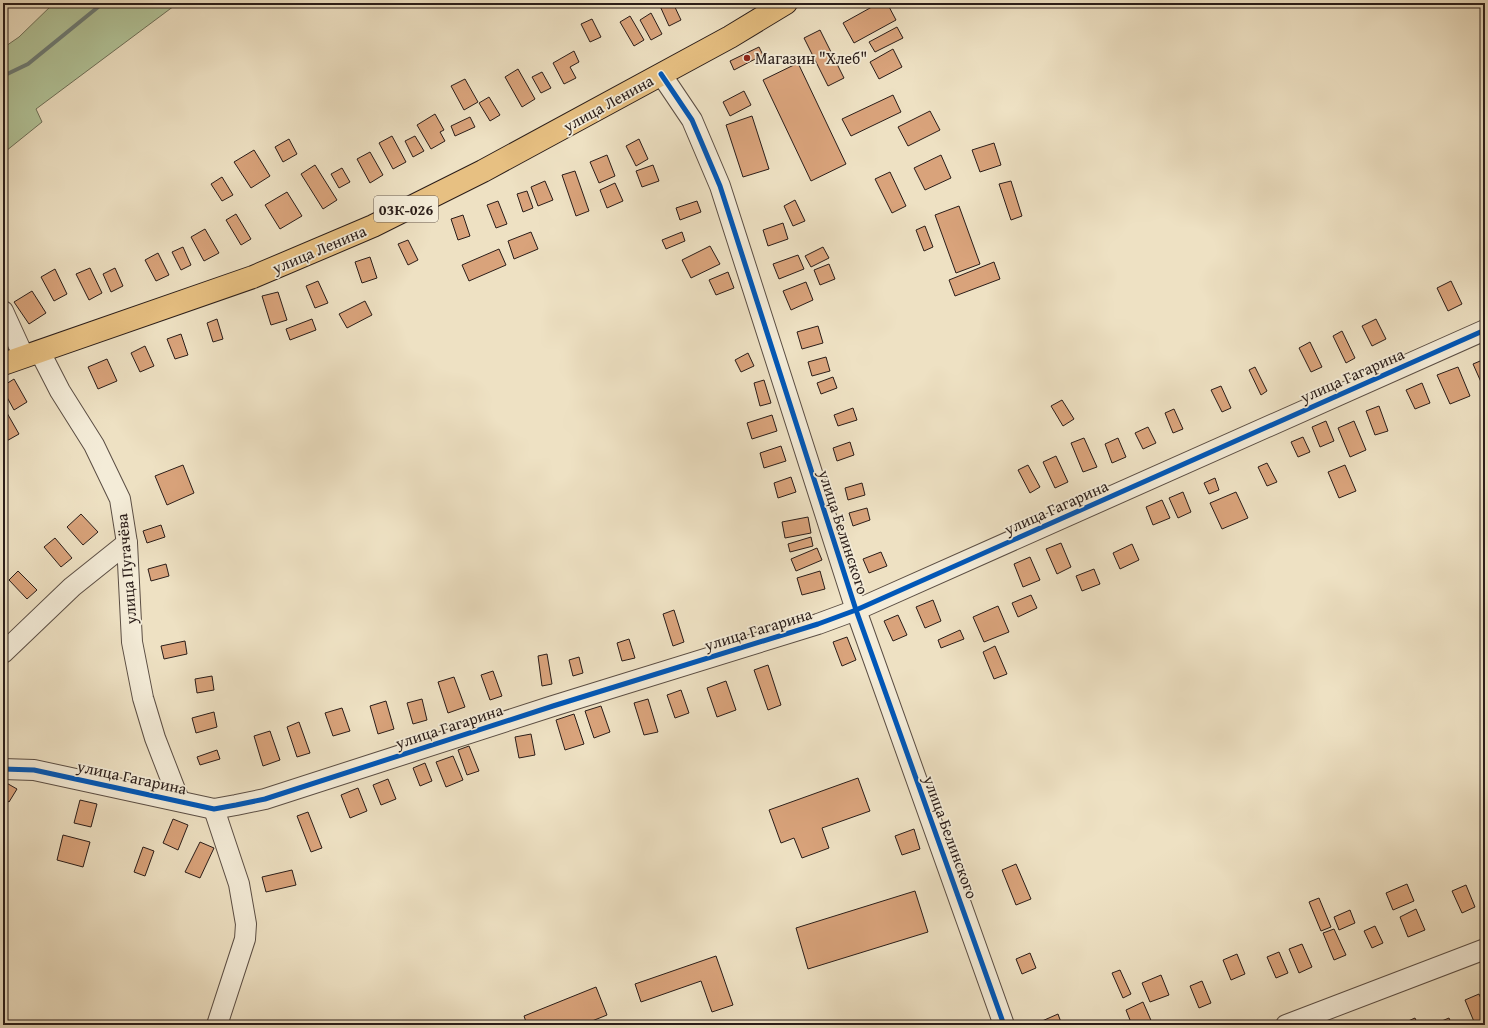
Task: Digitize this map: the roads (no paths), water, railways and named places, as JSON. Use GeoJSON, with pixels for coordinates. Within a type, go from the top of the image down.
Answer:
{"type":"FeatureCollection","features":[{"type":"Feature","properties":{"kind":"main road","name":"улица Ленина"},"geometry":{"type":"LineString","coordinates":[[3,364],[254,276],[373,226],[483,171],[730,37],[786,3]]}},
{"type":"Feature","properties":{"kind":"street","name":"улица Белинского"},"geometry":{"type":"LineString","coordinates":[[661,74],[692,120],[720,186],[856,610],[1004,1025]]}},
{"type":"Feature","properties":{"kind":"street","name":"улица Пугачёва"},"geometry":{"type":"LineString","coordinates":[[3,312],[32,354],[60,390],[94,445],[120,499],[127,543],[132,642],[143,698],[153,731],[179,800]]}},
{"type":"Feature","properties":{"kind":"street","name":"улица Гагарина"},"geometry":{"type":"LineString","coordinates":[[3,769],[34,770],[179,800],[214,809],[265,799],[552,706],[818,624],[856,610],[1485,330]]}},
{"type":"Feature","properties":{"kind":"street"},"geometry":{"type":"LineString","coordinates":[[3,653],[72,587],[127,543]]}},
{"type":"Feature","properties":{"kind":"street"},"geometry":{"type":"LineString","coordinates":[[214,809],[239,884],[246,924],[245,939],[217,1025]]}},
{"type":"Feature","properties":{"kind":"street"},"geometry":{"type":"LineString","coordinates":[[1286,1025],[1485,949]]}},
{"type":"Feature","properties":{"kind":"waterway"},"geometry":{"type":"LineString","coordinates":[[3,76],[28,64],[103,3]]}},
{"type":"Feature","properties":{"kind":"place","name":"Магазин \"Хлеб\""},"geometry":{"type":"Point","coordinates":[747,58]}}]}
